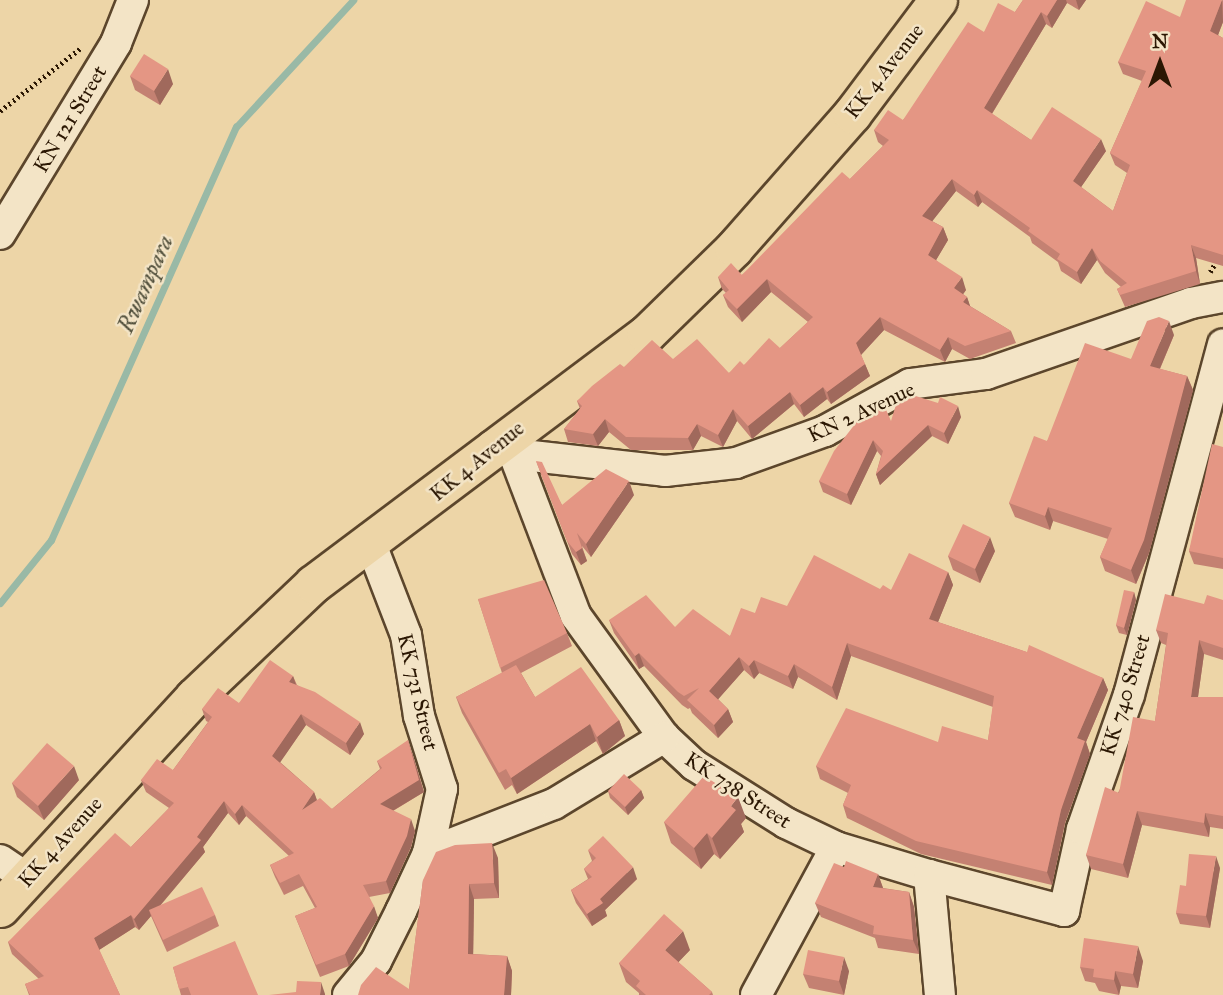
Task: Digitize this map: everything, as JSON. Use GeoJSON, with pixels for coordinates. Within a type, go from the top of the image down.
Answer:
{"type":"FeatureCollection","features":[{"type":"Feature","properties":{"kind":"main road","name":"KK 4 Avenue"},"geometry":{"type":"LineString","coordinates":[[0,908],[14,870],[313,584],[369,539],[503,450],[646,334],[734,248],[852,114],[939,0]]}},
{"type":"Feature","properties":{"kind":"street","name":"KN 121 Street"},"geometry":{"type":"LineString","coordinates":[[0,234],[128,13]]}},
{"type":"Feature","properties":{"kind":"street","name":"KN 2 Avenue"},"geometry":{"type":"LineString","coordinates":[[503,450],[665,471],[736,463],[825,431],[911,384],[986,374],[1191,303],[1223,297]]}},
{"type":"Feature","properties":{"kind":"street","name":"KK 740 Street"},"geometry":{"type":"LineString","coordinates":[[929,875],[1064,911],[1082,829],[1129,695],[1223,344]]}},
{"type":"Feature","properties":{"kind":"street","name":"KK 738 Street"},"geometry":{"type":"LineString","coordinates":[[503,450],[576,616],[664,737],[694,765],[786,824],[836,847],[929,875]]}},
{"type":"Feature","properties":{"kind":"street","name":"KK 731 Street"},"geometry":{"type":"LineString","coordinates":[[348,995],[376,961],[428,853],[442,789],[419,716],[406,635],[369,539]]}},
{"type":"Feature","properties":{"kind":"street"},"geometry":{"type":"LineString","coordinates":[[428,853],[554,804],[664,737]]}},
{"type":"Feature","properties":{"kind":"street"},"geometry":{"type":"LineString","coordinates":[[756,995],[836,847]]}},
{"type":"Feature","properties":{"kind":"street"},"geometry":{"type":"LineString","coordinates":[[929,875],[940,995]]}},
{"type":"Feature","properties":{"kind":"path"},"geometry":{"type":"LineString","coordinates":[[0,111],[66,54],[128,13]]}},
{"type":"Feature","properties":{"kind":"building"},"geometry":{"type":"Polygon","coordinates":[[[1023,0],[1057,0],[1047,16],[1041,12],[984,108],[1031,140],[1052,107],[1101,139],[1073,181],[1113,211],[1130,165],[1110,153],[1146,71],[1118,62],[1146,1],[1180,17],[1186,0],[1222,0],[1210,31],[1223,38],[1223,255],[1191,245],[1196,271],[1120,295],[1117,289],[1127,283],[1100,261],[1092,248],[1077,272],[1057,259],[1060,254],[1028,231],[1030,228],[977,190],[974,195],[952,179],[922,216],[943,227],[928,255],[962,277],[954,288],[967,297],[963,302],[1011,331],[965,346],[948,337],[940,350],[880,317],[856,343],[865,364],[827,392],[823,387],[800,405],[790,392],[748,426],[733,409],[718,435],[697,424],[688,438],[626,437],[605,419],[593,434],[564,429],[582,406],[577,401],[620,364],[624,367],[652,340],[673,359],[697,339],[729,373],[740,361],[744,365],[769,338],[780,348],[813,317],[767,279],[737,309],[723,295],[729,290],[718,277],[731,263],[742,275],[842,172],[850,179],[889,140],[874,130],[888,110],[903,120],[968,22],[984,32],[998,3],[1015,12],[1023,0]]]}},
{"type":"Feature","properties":{"kind":"building"},"geometry":{"type":"Polygon","coordinates":[[[144,54],[168,69],[154,91],[130,76],[144,54]]]}},
{"type":"Feature","properties":{"kind":"building"},"geometry":{"type":"Polygon","coordinates":[[[1159,317],[1169,321],[1150,366],[1187,376],[1144,540],[1131,570],[1100,557],[1112,528],[1048,507],[1045,516],[1009,503],[1034,436],[1047,441],[1085,343],[1131,359],[1147,321],[1159,317]]]}},
{"type":"Feature","properties":{"kind":"building"},"geometry":{"type":"Polygon","coordinates":[[[906,393],[938,403],[940,397],[958,406],[944,433],[928,425],[876,474],[883,451],[873,440],[847,494],[819,481],[834,451],[859,419],[884,405],[891,421],[898,398],[906,393]]]}},
{"type":"Feature","properties":{"kind":"building"},"geometry":{"type":"Polygon","coordinates":[[[1212,444],[1223,447],[1223,558],[1189,551],[1212,444]]]}},
{"type":"Feature","properties":{"kind":"building"},"geometry":{"type":"Polygon","coordinates":[[[536,461],[542,462],[562,505],[606,469],[629,481],[586,544],[577,533],[582,548],[576,552],[567,541],[536,461]]]}},
{"type":"Feature","properties":{"kind":"building"},"geometry":{"type":"Polygon","coordinates":[[[963,524],[990,537],[975,569],[948,556],[963,524]]]}},
{"type":"Feature","properties":{"kind":"building"},"geometry":{"type":"Polygon","coordinates":[[[909,553],[948,572],[929,619],[1027,652],[1029,645],[1103,678],[1077,738],[1085,741],[1061,810],[1047,872],[916,841],[843,805],[851,785],[816,766],[846,708],[938,742],[942,726],[988,740],[994,696],[847,643],[832,687],[794,664],[788,676],[754,660],[749,666],[739,657],[709,691],[728,709],[714,725],[687,700],[699,688],[684,696],[678,692],[639,653],[635,656],[609,620],[646,595],[675,627],[693,609],[730,636],[741,608],[755,613],[761,597],[787,606],[814,555],[880,589],[883,585],[891,590],[909,553]]]}},
{"type":"Feature","properties":{"kind":"building"},"geometry":{"type":"Polygon","coordinates":[[[544,580],[567,633],[500,668],[478,599],[544,580]]]}},
{"type":"Feature","properties":{"kind":"building"},"geometry":{"type":"Polygon","coordinates":[[[1124,590],[1134,592],[1124,628],[1116,625],[1124,590]]]}},
{"type":"Feature","properties":{"kind":"building"},"geometry":{"type":"Polygon","coordinates":[[[1165,594],[1204,604],[1207,595],[1223,600],[1223,648],[1199,640],[1191,697],[1223,697],[1223,816],[1205,813],[1204,823],[1137,811],[1123,864],[1086,855],[1105,787],[1119,793],[1133,717],[1155,721],[1168,633],[1156,630],[1165,594]]]}},
{"type":"Feature","properties":{"kind":"building"},"geometry":{"type":"Polygon","coordinates":[[[270,660],[293,676],[289,682],[315,692],[360,722],[346,743],[301,714],[272,756],[314,792],[302,810],[320,798],[332,809],[382,768],[377,761],[408,740],[419,780],[380,804],[411,819],[407,836],[386,881],[363,885],[374,906],[345,954],[316,965],[295,916],[317,907],[299,874],[280,883],[270,865],[294,853],[242,805],[235,814],[224,801],[197,837],[201,840],[134,919],[131,915],[94,938],[120,995],[30,995],[25,984],[44,976],[8,942],[115,833],[131,847],[174,803],[141,780],[157,759],[173,770],[212,717],[202,709],[218,688],[239,703],[270,660]]]}},
{"type":"Feature","properties":{"kind":"building"},"geometry":{"type":"Polygon","coordinates":[[[516,665],[535,697],[581,667],[619,720],[597,737],[590,724],[511,778],[506,769],[499,773],[456,697],[516,665]]]}},
{"type":"Feature","properties":{"kind":"building"},"geometry":{"type":"Polygon","coordinates":[[[47,743],[74,766],[38,806],[12,783],[47,743]]]}},
{"type":"Feature","properties":{"kind":"building"},"geometry":{"type":"Polygon","coordinates":[[[624,774],[641,790],[625,807],[608,791],[624,774]]]}},
{"type":"Feature","properties":{"kind":"building"},"geometry":{"type":"Polygon","coordinates":[[[704,776],[738,797],[731,806],[736,810],[712,838],[707,833],[694,848],[664,822],[704,776]]]}},
{"type":"Feature","properties":{"kind":"building"},"geometry":{"type":"Polygon","coordinates":[[[603,836],[633,867],[600,899],[603,903],[587,914],[571,890],[592,877],[584,869],[596,858],[588,850],[603,836]]]}},
{"type":"Feature","properties":{"kind":"building"},"geometry":{"type":"Polygon","coordinates":[[[492,843],[494,883],[469,884],[468,954],[507,956],[504,995],[358,995],[361,985],[376,967],[409,989],[423,880],[436,852],[455,845],[492,843]]]}},
{"type":"Feature","properties":{"kind":"building"},"geometry":{"type":"Polygon","coordinates":[[[1189,854],[1216,856],[1206,916],[1176,913],[1180,885],[1186,886],[1189,854]]]}},
{"type":"Feature","properties":{"kind":"building"},"geometry":{"type":"Polygon","coordinates":[[[846,861],[878,874],[873,887],[909,892],[913,940],[873,934],[874,926],[815,903],[834,863],[844,867],[846,861]]]}},
{"type":"Feature","properties":{"kind":"building"},"geometry":{"type":"Polygon","coordinates":[[[202,887],[215,915],[163,940],[149,910],[202,887]]]}},
{"type":"Feature","properties":{"kind":"building"},"geometry":{"type":"Polygon","coordinates":[[[664,914],[683,931],[665,950],[712,992],[709,995],[646,995],[636,986],[640,981],[619,963],[664,914]]]}},
{"type":"Feature","properties":{"kind":"building"},"geometry":{"type":"Polygon","coordinates":[[[1084,938],[1138,946],[1133,974],[1115,971],[1114,980],[1093,977],[1094,969],[1080,967],[1084,938]]]}},
{"type":"Feature","properties":{"kind":"building"},"geometry":{"type":"Polygon","coordinates":[[[235,941],[258,995],[191,995],[188,987],[179,989],[173,967],[235,941]]]}},
{"type":"Feature","properties":{"kind":"building"},"geometry":{"type":"Polygon","coordinates":[[[808,950],[844,957],[839,981],[803,974],[808,950]]]}},
{"type":"Feature","properties":{"kind":"building"},"geometry":{"type":"Polygon","coordinates":[[[297,981],[321,982],[320,995],[269,995],[296,992],[297,981]]]}},
{"type":"Feature","properties":{"kind":"waterway","name":"Rwampara"},"geometry":{"type":"LineString","coordinates":[[0,603],[51,540],[236,127],[353,0]]}}]}
